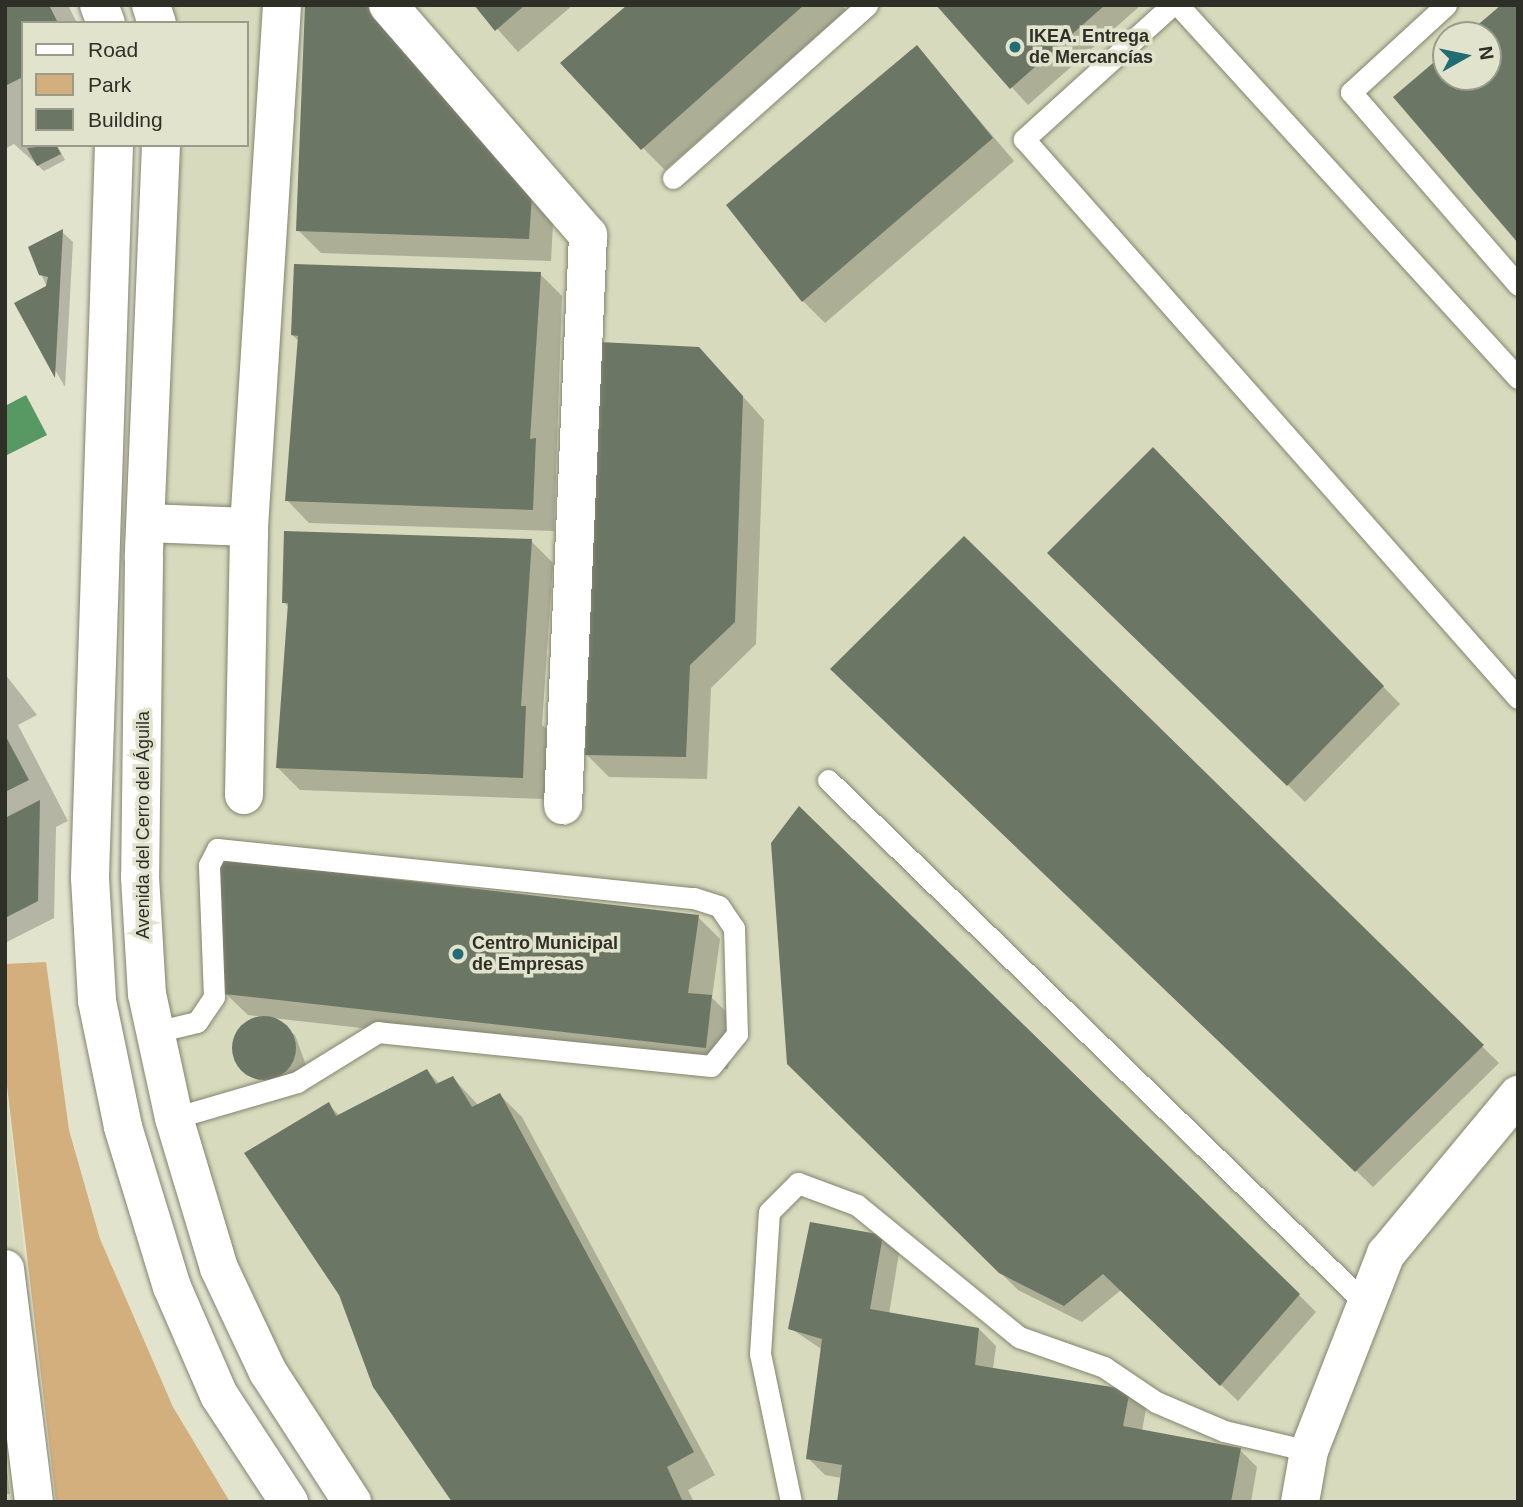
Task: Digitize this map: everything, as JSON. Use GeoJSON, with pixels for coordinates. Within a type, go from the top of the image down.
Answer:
{"type":"FeatureCollection","features":[{"type":"Feature","properties":{"kind":"main road"},"geometry":{"type":"LineString","coordinates":[[244,795],[249,527],[282,5]]}},
{"type":"Feature","properties":{"kind":"main road"},"geometry":{"type":"LineString","coordinates":[[388,5],[588,235],[564,805]]}},
{"type":"Feature","properties":{"kind":"main road"},"geometry":{"type":"LineString","coordinates":[[114,147],[90,878],[97,1002],[122,1127],[172,1287],[219,1395],[289,1502]]}},
{"type":"Feature","properties":{"kind":"main road","name":"Avenida del Cerro del Águila"},"geometry":{"type":"LineString","coordinates":[[161,147],[146,523],[140,877],[155,1032],[174,1118],[230,1292],[268,1372],[352,1502]]}},
{"type":"Feature","properties":{"kind":"main road"},"geometry":{"type":"LineString","coordinates":[[146,523],[249,527]]}},
{"type":"Feature","properties":{"kind":"main road"},"geometry":{"type":"LineString","coordinates":[[1300,1502],[1309,1451],[1386,1254],[1518,1095]]}},
{"type":"Feature","properties":{"kind":"main road"},"geometry":{"type":"LineString","coordinates":[[5,1269],[34,1502]]}},
{"type":"Feature","properties":{"kind":"lane"},"geometry":{"type":"LineString","coordinates":[[673,178],[867,5]]}},
{"type":"Feature","properties":{"kind":"lane"},"geometry":{"type":"LineString","coordinates":[[1172,5],[1024,139],[1518,698]]}},
{"type":"Feature","properties":{"kind":"lane"},"geometry":{"type":"LineString","coordinates":[[1178,5],[1518,378]]}},
{"type":"Feature","properties":{"kind":"lane"},"geometry":{"type":"LineString","coordinates":[[1446,5],[1351,92],[1518,285]]}},
{"type":"Feature","properties":{"kind":"lane"},"geometry":{"type":"LineString","coordinates":[[828,780],[1366,1304]]}},
{"type":"Feature","properties":{"kind":"lane"},"geometry":{"type":"LineString","coordinates":[[155,1032],[197,1022],[214,997],[209,865],[217,849],[694,898],[719,906],[734,928],[737,1034],[710,1066],[378,1032],[297,1082],[174,1118]]}},
{"type":"Feature","properties":{"kind":"lane"},"geometry":{"type":"LineString","coordinates":[[791,1502],[760,1354],[769,1212],[798,1183],[858,1205],[1019,1337],[1104,1367],[1156,1402],[1224,1431],[1309,1451]]}},
{"type":"Feature","properties":{"kind":"shaded area"},"geometry":{"type":"Polygon","coordinates":[[[151,5],[1518,5],[1518,1502],[352,1502],[268,1372],[147,994],[161,147],[248,147],[248,21],[156,21],[151,5]]]}},
{"type":"Feature","properties":{"kind":"shaded area"},"geometry":{"type":"Polygon","coordinates":[[[26,395],[47,435],[5,456],[5,406],[26,395]]]}},
{"type":"Feature","properties":{"kind":"shaded area"},"geometry":{"type":"Polygon","coordinates":[[[5,1077],[52,1502],[5,1502],[5,1077]]]}},
{"type":"Feature","properties":{"kind":"green space"},"geometry":{"type":"Polygon","coordinates":[[[46,962],[69,1130],[100,1239],[173,1407],[230,1502],[56,1502],[5,1069],[5,964],[46,962]]]}},
{"type":"Feature","properties":{"kind":"building"},"geometry":{"type":"Polygon","coordinates":[[[5,5],[49,5],[57,21],[21,21],[21,78],[5,86],[5,5]]]}},
{"type":"Feature","properties":{"kind":"building"},"geometry":{"type":"Polygon","coordinates":[[[305,5],[370,5],[533,181],[529,239],[296,231],[305,5]]]}},
{"type":"Feature","properties":{"kind":"building"},"geometry":{"type":"Polygon","coordinates":[[[474,5],[525,5],[495,31],[474,5]]]}},
{"type":"Feature","properties":{"kind":"building"},"geometry":{"type":"Polygon","coordinates":[[[627,5],[804,5],[641,150],[560,63],[627,5]]]}},
{"type":"Feature","properties":{"kind":"building","name":"IKEA. Entrega de Mercancías"},"geometry":{"type":"Polygon","coordinates":[[[936,5],[1105,5],[1010,89],[936,5]]]}},
{"type":"Feature","properties":{"kind":"building"},"geometry":{"type":"Polygon","coordinates":[[[1501,5],[1518,5],[1518,243],[1393,97],[1432,64],[1432,91],[1502,91],[1502,21],[1482,21],[1501,5]]]}},
{"type":"Feature","properties":{"kind":"building"},"geometry":{"type":"Polygon","coordinates":[[[917,45],[993,138],[802,302],[726,205],[917,45]]]}},
{"type":"Feature","properties":{"kind":"building"},"geometry":{"type":"Polygon","coordinates":[[[57,147],[61,154],[37,166],[27,148],[57,147]]]}},
{"type":"Feature","properties":{"kind":"building"},"geometry":{"type":"Polygon","coordinates":[[[63,229],[55,378],[14,303],[46,286],[48,277],[39,275],[28,247],[63,229]]]}},
{"type":"Feature","properties":{"kind":"building"},"geometry":{"type":"Polygon","coordinates":[[[294,264],[541,272],[530,439],[536,438],[533,510],[285,501],[298,336],[291,335],[294,264]]]}},
{"type":"Feature","properties":{"kind":"building"},"geometry":{"type":"Polygon","coordinates":[[[599,342],[699,347],[743,396],[735,622],[690,665],[686,757],[585,755],[599,342]]]}},
{"type":"Feature","properties":{"kind":"building"},"geometry":{"type":"Polygon","coordinates":[[[1153,447],[1384,686],[1287,786],[1047,553],[1153,447]]]}},
{"type":"Feature","properties":{"kind":"building"},"geometry":{"type":"Polygon","coordinates":[[[284,531],[532,539],[521,706],[526,706],[523,778],[276,768],[288,603],[282,603],[284,531]]]}},
{"type":"Feature","properties":{"kind":"building"},"geometry":{"type":"Polygon","coordinates":[[[964,536],[1484,1045],[1355,1172],[830,669],[964,536]]]}},
{"type":"Feature","properties":{"kind":"building"},"geometry":{"type":"Polygon","coordinates":[[[5,735],[29,780],[5,792],[5,735]]]}},
{"type":"Feature","properties":{"kind":"building"},"geometry":{"type":"Polygon","coordinates":[[[40,800],[38,901],[5,918],[5,818],[40,800]]]}},
{"type":"Feature","properties":{"kind":"building"},"geometry":{"type":"Polygon","coordinates":[[[799,806],[1300,1294],[1220,1386],[1103,1274],[1064,1306],[999,1273],[787,1064],[771,843],[799,806]]]}},
{"type":"Feature","properties":{"kind":"building","name":"Centro Municipal de Empresas"},"geometry":{"type":"Polygon","coordinates":[[[223,859],[699,915],[688,993],[712,995],[706,1048],[224,994],[217,864],[223,859]]]}},
{"type":"Feature","properties":{"kind":"building"},"geometry":{"type":"Polygon","coordinates":[[[264,1016],[276,1018],[287,1025],[294,1036],[294,1060],[287,1071],[276,1078],[264,1080],[252,1078],[241,1071],[234,1060],[232,1048],[234,1036],[241,1025],[252,1018],[264,1016]]]}},
{"type":"Feature","properties":{"kind":"building"},"geometry":{"type":"Polygon","coordinates":[[[427,1069],[436,1084],[453,1076],[472,1107],[500,1093],[694,1452],[667,1467],[683,1502],[452,1502],[373,1387],[339,1295],[244,1153],[329,1102],[336,1116],[427,1069]]]}},
{"type":"Feature","properties":{"kind":"building"},"geometry":{"type":"Polygon","coordinates":[[[810,1222],[883,1235],[870,1309],[979,1328],[975,1365],[1130,1390],[1123,1426],[1241,1448],[1231,1502],[837,1502],[842,1465],[806,1459],[822,1339],[788,1329],[810,1222]]]}},
{"type":"Feature","properties":{"kind":"place","name":"IKEA. Entrega de Mercancías"},"geometry":{"type":"Point","coordinates":[1015,47]}},
{"type":"Feature","properties":{"kind":"place","name":"Centro Municipal de Empresas"},"geometry":{"type":"Point","coordinates":[458,954]}}]}
